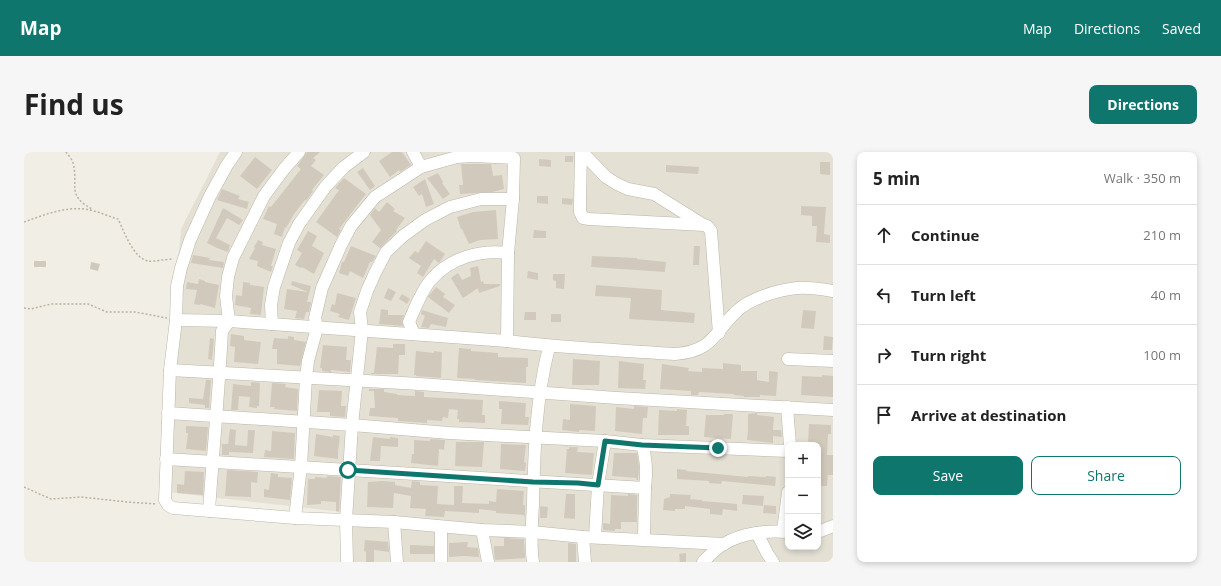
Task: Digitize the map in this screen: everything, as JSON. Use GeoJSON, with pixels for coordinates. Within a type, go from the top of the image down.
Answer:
{"type":"FeatureCollection","features":[{"type":"Feature","properties":{"kind":"street"},"geometry":{"type":"LineString","coordinates":[[236,152],[227,164],[210,196],[190,240],[177,286],[176,320],[170,370],[168,413],[165,500],[167,504],[173,508],[295,518],[394,522],[482,530],[724,544]]}},
{"type":"Feature","properties":{"kind":"street"},"geometry":{"type":"LineString","coordinates":[[209,511],[222,331],[229,321],[226,296],[228,277],[233,258],[264,196],[299,152]]}},
{"type":"Feature","properties":{"kind":"street"},"geometry":{"type":"LineString","coordinates":[[272,324],[270,305],[288,243],[299,224],[326,186],[344,167],[364,152]]}},
{"type":"Feature","properties":{"kind":"street"},"geometry":{"type":"LineString","coordinates":[[413,152],[421,167]]}},
{"type":"Feature","properties":{"kind":"street"},"geometry":{"type":"LineString","coordinates":[[581,152],[580,208],[583,218],[704,225]]}},
{"type":"Feature","properties":{"kind":"street"},"geometry":{"type":"LineString","coordinates":[[581,152],[606,177],[617,184],[628,189],[654,194],[707,226],[711,231],[719,333]]}},
{"type":"Feature","properties":{"kind":"street"},"geometry":{"type":"LineString","coordinates":[[295,518],[301,466],[306,378],[308,361],[317,328],[315,318],[322,288],[351,226],[375,198],[421,167],[458,157],[514,155],[508,253],[507,341]]}},
{"type":"Feature","properties":{"kind":"street"},"geometry":{"type":"LineString","coordinates":[[347,562],[346,520],[348,470],[355,381],[362,330],[360,312],[367,291],[386,252],[403,236],[425,220],[450,207],[481,199],[512,198]]}},
{"type":"Feature","properties":{"kind":"street"},"geometry":{"type":"LineString","coordinates":[[414,334],[410,322],[416,307],[429,282],[440,270],[454,262],[480,252],[508,253]]}},
{"type":"Feature","properties":{"kind":"street"},"geometry":{"type":"LineString","coordinates":[[176,320],[229,321],[362,330],[507,341],[549,347],[584,347],[675,354],[689,353],[704,348],[719,333],[737,311],[743,306],[763,297],[797,288],[816,288],[833,291]]}},
{"type":"Feature","properties":{"kind":"street"},"geometry":{"type":"LineString","coordinates":[[533,562],[533,482],[536,437],[542,374],[549,347]]}},
{"type":"Feature","properties":{"kind":"street"},"geometry":{"type":"LineString","coordinates":[[788,359],[833,362]]}},
{"type":"Feature","properties":{"kind":"street"},"geometry":{"type":"LineString","coordinates":[[170,370],[833,410]]}},
{"type":"Feature","properties":{"kind":"street"},"geometry":{"type":"LineString","coordinates":[[787,408],[790,442]]}},
{"type":"Feature","properties":{"kind":"street"},"geometry":{"type":"LineString","coordinates":[[168,413],[449,433],[605,441],[642,445],[785,451]]}},
{"type":"Feature","properties":{"kind":"street"},"geometry":{"type":"LineString","coordinates":[[585,562],[605,441]]}},
{"type":"Feature","properties":{"kind":"street"},"geometry":{"type":"LineString","coordinates":[[642,445],[646,458],[647,477],[645,488],[644,539]]}},
{"type":"Feature","properties":{"kind":"street"},"geometry":{"type":"LineString","coordinates":[[166,459],[645,488]]}},
{"type":"Feature","properties":{"kind":"street"},"geometry":{"type":"LineString","coordinates":[[394,522],[397,562]]}},
{"type":"Feature","properties":{"kind":"street"},"geometry":{"type":"LineString","coordinates":[[821,531],[833,526]]}},
{"type":"Feature","properties":{"kind":"street"},"geometry":{"type":"LineString","coordinates":[[441,527],[441,562]]}},
{"type":"Feature","properties":{"kind":"street"},"geometry":{"type":"LineString","coordinates":[[482,530],[488,562]]}},
{"type":"Feature","properties":{"kind":"street"},"geometry":{"type":"LineString","coordinates":[[702,562],[724,544],[737,538],[757,533],[785,532]]}},
{"type":"Feature","properties":{"kind":"street"},"geometry":{"type":"LineString","coordinates":[[757,533],[768,559]]}},
{"type":"Feature","properties":{"kind":"path"},"geometry":{"type":"LineString","coordinates":[[66,152],[73,162],[75,193],[83,205],[118,219],[134,251],[142,258],[148,261],[165,259],[174,260],[181,268]]}},
{"type":"Feature","properties":{"kind":"path"},"geometry":{"type":"LineString","coordinates":[[24,222],[49,213],[70,208],[93,210]]}},
{"type":"Feature","properties":{"kind":"path"},"geometry":{"type":"LineString","coordinates":[[24,308],[31,309],[51,304],[88,304],[107,312],[135,312],[176,320]]}},
{"type":"Feature","properties":{"kind":"path"},"geometry":{"type":"LineString","coordinates":[[24,487],[51,499],[81,497],[127,502],[167,504]]}},
{"type":"Feature","properties":{"kind":"shaded area"},"geometry":{"type":"Polygon","coordinates":[[[220,152],[833,152],[833,562],[348,562],[342,512],[159,491],[181,229],[220,152]]]}},
{"type":"Feature","properties":{"kind":"building"},"geometry":{"type":"Polygon","coordinates":[[[307,152],[320,152],[313,158],[316,160],[311,166],[324,175],[312,190],[313,191],[306,201],[305,200],[294,214],[286,228],[285,227],[282,237],[274,234],[277,224],[263,219],[269,206],[271,207],[301,169],[297,166],[307,152]]]}},
{"type":"Feature","properties":{"kind":"building"},"geometry":{"type":"Polygon","coordinates":[[[392,152],[402,152],[411,165],[400,172],[399,170],[390,177],[379,161],[392,152]]]}},
{"type":"Feature","properties":{"kind":"building"},"geometry":{"type":"Polygon","coordinates":[[[565,156],[573,156],[573,162],[565,162],[565,156]]]}},
{"type":"Feature","properties":{"kind":"building"},"geometry":{"type":"Polygon","coordinates":[[[255,157],[272,170],[257,189],[240,176],[255,157]]]}},
{"type":"Feature","properties":{"kind":"building"},"geometry":{"type":"Polygon","coordinates":[[[539,159],[551,160],[551,167],[539,166],[539,159]]]}},
{"type":"Feature","properties":{"kind":"building"},"geometry":{"type":"Polygon","coordinates":[[[820,162],[830,162],[830,175],[820,174],[820,162]]]}},
{"type":"Feature","properties":{"kind":"building"},"geometry":{"type":"Polygon","coordinates":[[[461,164],[491,164],[493,176],[502,175],[504,189],[492,192],[460,194],[459,185],[463,185],[461,164]]]}},
{"type":"Feature","properties":{"kind":"building"},"geometry":{"type":"Polygon","coordinates":[[[666,165],[699,167],[698,174],[666,172],[666,165]]]}},
{"type":"Feature","properties":{"kind":"building"},"geometry":{"type":"Polygon","coordinates":[[[363,168],[375,186],[370,190],[357,172],[363,168]]]}},
{"type":"Feature","properties":{"kind":"building"},"geometry":{"type":"Polygon","coordinates":[[[438,173],[443,182],[442,183],[450,194],[443,199],[427,178],[438,173]]]}},
{"type":"Feature","properties":{"kind":"building"},"geometry":{"type":"Polygon","coordinates":[[[344,178],[366,194],[339,229],[341,230],[337,237],[316,222],[339,190],[335,188],[344,178]]]}},
{"type":"Feature","properties":{"kind":"building"},"geometry":{"type":"Polygon","coordinates":[[[425,179],[434,204],[426,207],[422,194],[419,196],[413,187],[425,179]]]}},
{"type":"Feature","properties":{"kind":"building"},"geometry":{"type":"Polygon","coordinates":[[[222,189],[240,196],[238,199],[249,202],[247,209],[217,200],[222,189]]]}},
{"type":"Feature","properties":{"kind":"building"},"geometry":{"type":"Polygon","coordinates":[[[537,196],[548,196],[548,204],[537,203],[537,196]]]}},
{"type":"Feature","properties":{"kind":"building"},"geometry":{"type":"Polygon","coordinates":[[[562,198],[573,199],[572,205],[562,204],[562,198]]]}},
{"type":"Feature","properties":{"kind":"building"},"geometry":{"type":"Polygon","coordinates":[[[387,202],[395,209],[393,211],[405,218],[396,230],[397,231],[380,248],[372,242],[381,230],[370,215],[375,208],[379,212],[387,202]]]}},
{"type":"Feature","properties":{"kind":"building"},"geometry":{"type":"Polygon","coordinates":[[[801,206],[826,207],[824,234],[830,235],[830,243],[816,242],[817,226],[812,226],[812,216],[801,215],[801,206]]]}},
{"type":"Feature","properties":{"kind":"building"},"geometry":{"type":"Polygon","coordinates":[[[223,208],[243,220],[239,225],[227,218],[216,238],[230,245],[228,252],[207,243],[223,208]]]}},
{"type":"Feature","properties":{"kind":"building"},"geometry":{"type":"Polygon","coordinates":[[[496,210],[498,239],[480,240],[469,244],[461,229],[457,217],[473,212],[496,210]]]}},
{"type":"Feature","properties":{"kind":"building"},"geometry":{"type":"Polygon","coordinates":[[[534,230],[546,231],[546,238],[533,238],[534,230]]]}},
{"type":"Feature","properties":{"kind":"building"},"geometry":{"type":"Polygon","coordinates":[[[308,231],[317,236],[312,246],[324,253],[314,274],[295,265],[302,253],[297,250],[308,231]]]}},
{"type":"Feature","properties":{"kind":"building"},"geometry":{"type":"Polygon","coordinates":[[[258,240],[263,242],[262,245],[276,249],[271,266],[273,266],[271,272],[257,266],[258,261],[249,259],[258,240]]]}},
{"type":"Feature","properties":{"kind":"building"},"geometry":{"type":"Polygon","coordinates":[[[426,241],[445,254],[439,263],[434,259],[423,277],[417,273],[421,266],[409,258],[415,251],[418,253],[426,241]]]}},
{"type":"Feature","properties":{"kind":"building"},"geometry":{"type":"Polygon","coordinates":[[[351,246],[376,256],[372,262],[370,262],[363,278],[350,271],[348,276],[339,273],[342,262],[344,262],[351,246]]]}},
{"type":"Feature","properties":{"kind":"building"},"geometry":{"type":"Polygon","coordinates":[[[694,246],[700,246],[699,265],[693,265],[694,246]]]}},
{"type":"Feature","properties":{"kind":"building"},"geometry":{"type":"Polygon","coordinates":[[[193,255],[210,258],[209,260],[224,262],[223,268],[191,263],[193,255]]]}},
{"type":"Feature","properties":{"kind":"building"},"geometry":{"type":"Polygon","coordinates":[[[592,256],[637,258],[666,262],[665,272],[591,267],[592,256]]]}},
{"type":"Feature","properties":{"kind":"building"},"geometry":{"type":"Polygon","coordinates":[[[34,261],[46,261],[46,267],[34,267],[34,261]]]}},
{"type":"Feature","properties":{"kind":"building"},"geometry":{"type":"Polygon","coordinates":[[[91,262],[100,264],[98,271],[90,269],[91,262]]]}},
{"type":"Feature","properties":{"kind":"building"},"geometry":{"type":"Polygon","coordinates":[[[478,266],[481,282],[483,281],[484,284],[500,284],[500,286],[479,293],[478,288],[463,298],[451,278],[458,273],[462,280],[471,276],[470,268],[478,266]]]}},
{"type":"Feature","properties":{"kind":"building"},"geometry":{"type":"Polygon","coordinates":[[[528,271],[538,273],[538,280],[527,278],[528,271]]]}},
{"type":"Feature","properties":{"kind":"building"},"geometry":{"type":"Polygon","coordinates":[[[553,274],[565,274],[564,289],[556,288],[556,281],[553,280],[553,274]]]}},
{"type":"Feature","properties":{"kind":"building"},"geometry":{"type":"Polygon","coordinates":[[[199,279],[219,285],[215,308],[201,304],[194,304],[197,290],[186,289],[187,282],[198,284],[199,279]]]}},
{"type":"Feature","properties":{"kind":"building"},"geometry":{"type":"Polygon","coordinates":[[[292,281],[311,286],[307,302],[311,302],[309,312],[306,312],[304,319],[295,318],[297,311],[284,309],[287,289],[308,292],[291,285],[292,281]]]}},
{"type":"Feature","properties":{"kind":"building"},"geometry":{"type":"Polygon","coordinates":[[[243,282],[250,283],[250,285],[264,287],[261,315],[250,314],[251,308],[235,305],[236,295],[242,296],[243,282]]]}},
{"type":"Feature","properties":{"kind":"building"},"geometry":{"type":"Polygon","coordinates":[[[596,285],[662,290],[661,310],[695,313],[694,323],[629,319],[631,298],[595,296],[596,285]]]}},
{"type":"Feature","properties":{"kind":"building"},"geometry":{"type":"Polygon","coordinates":[[[436,287],[445,294],[443,297],[455,305],[449,313],[428,297],[436,287]]]}},
{"type":"Feature","properties":{"kind":"building"},"geometry":{"type":"Polygon","coordinates":[[[388,288],[396,292],[391,301],[384,298],[388,288]]]}},
{"type":"Feature","properties":{"kind":"building"},"geometry":{"type":"Polygon","coordinates":[[[337,293],[356,298],[349,320],[338,317],[340,314],[330,311],[332,304],[335,305],[337,293]]]}},
{"type":"Feature","properties":{"kind":"building"},"geometry":{"type":"Polygon","coordinates":[[[402,294],[410,299],[407,304],[399,299],[402,294]]]}},
{"type":"Feature","properties":{"kind":"building"},"geometry":{"type":"Polygon","coordinates":[[[381,309],[388,310],[388,315],[404,315],[402,322],[403,326],[379,324],[381,309]]]}},
{"type":"Feature","properties":{"kind":"building"},"geometry":{"type":"Polygon","coordinates":[[[422,310],[448,318],[446,327],[431,324],[429,328],[421,327],[425,316],[421,314],[422,310]]]}},
{"type":"Feature","properties":{"kind":"building"},"geometry":{"type":"Polygon","coordinates":[[[803,310],[816,311],[814,329],[801,328],[803,310]]]}},
{"type":"Feature","properties":{"kind":"building"},"geometry":{"type":"Polygon","coordinates":[[[525,312],[536,312],[536,320],[524,320],[525,312]]]}},
{"type":"Feature","properties":{"kind":"building"},"geometry":{"type":"Polygon","coordinates":[[[551,314],[561,314],[561,322],[551,322],[551,314]]]}},
{"type":"Feature","properties":{"kind":"building"},"geometry":{"type":"Polygon","coordinates":[[[231,334],[244,336],[244,340],[261,342],[258,364],[234,362],[235,347],[230,346],[231,334]]]}},
{"type":"Feature","properties":{"kind":"building"},"geometry":{"type":"Polygon","coordinates":[[[288,336],[294,337],[294,340],[306,342],[300,366],[277,364],[277,349],[272,349],[274,338],[288,339],[288,336]]]}},
{"type":"Feature","properties":{"kind":"building"},"geometry":{"type":"Polygon","coordinates":[[[824,336],[833,337],[832,350],[823,350],[824,336]]]}},
{"type":"Feature","properties":{"kind":"building"},"geometry":{"type":"Polygon","coordinates":[[[210,338],[214,339],[212,360],[208,359],[210,338]]]}},
{"type":"Feature","properties":{"kind":"building"},"geometry":{"type":"Polygon","coordinates":[[[393,344],[405,344],[405,355],[399,355],[398,374],[371,374],[374,373],[377,347],[393,348],[393,344]]]}},
{"type":"Feature","properties":{"kind":"building"},"geometry":{"type":"Polygon","coordinates":[[[323,345],[347,347],[346,360],[351,360],[350,372],[331,370],[331,372],[322,371],[322,368],[320,368],[323,345]]]}},
{"type":"Feature","properties":{"kind":"building"},"geometry":{"type":"Polygon","coordinates":[[[459,348],[471,349],[471,351],[498,353],[498,357],[528,358],[528,367],[526,367],[526,383],[457,378],[459,348]]]}},
{"type":"Feature","properties":{"kind":"building"},"geometry":{"type":"Polygon","coordinates":[[[416,351],[434,353],[434,351],[442,352],[441,378],[414,375],[416,351]]]}},
{"type":"Feature","properties":{"kind":"building"},"geometry":{"type":"Polygon","coordinates":[[[573,359],[600,361],[599,385],[572,385],[573,359]]]}},
{"type":"Feature","properties":{"kind":"building"},"geometry":{"type":"Polygon","coordinates":[[[619,361],[644,364],[643,380],[646,380],[645,389],[618,388],[619,361]]]}},
{"type":"Feature","properties":{"kind":"building"},"geometry":{"type":"Polygon","coordinates":[[[723,363],[741,365],[741,371],[757,371],[757,380],[769,382],[769,371],[778,372],[776,396],[760,395],[760,397],[744,397],[734,394],[699,392],[698,395],[691,395],[691,391],[660,389],[662,364],[689,368],[688,371],[702,372],[702,368],[723,369],[723,363]]]}},
{"type":"Feature","properties":{"kind":"building"},"geometry":{"type":"Polygon","coordinates":[[[822,375],[833,376],[833,397],[801,395],[802,376],[822,377],[822,375]]]}},
{"type":"Feature","properties":{"kind":"building"},"geometry":{"type":"Polygon","coordinates":[[[206,380],[211,380],[209,408],[205,408],[205,405],[189,403],[189,398],[203,399],[206,380]]]}},
{"type":"Feature","properties":{"kind":"building"},"geometry":{"type":"Polygon","coordinates":[[[251,382],[260,383],[259,406],[257,406],[257,408],[249,407],[250,397],[239,396],[238,410],[231,410],[233,384],[251,386],[251,382]]]}},
{"type":"Feature","properties":{"kind":"building"},"geometry":{"type":"Polygon","coordinates":[[[272,383],[286,384],[285,387],[298,389],[297,411],[274,409],[275,407],[270,407],[272,383]]]}},
{"type":"Feature","properties":{"kind":"building"},"geometry":{"type":"Polygon","coordinates":[[[369,389],[384,389],[384,392],[397,395],[415,396],[415,391],[424,392],[424,397],[483,400],[482,415],[485,415],[485,423],[459,422],[459,419],[457,419],[458,410],[449,409],[448,418],[443,417],[442,421],[427,420],[427,423],[398,421],[398,418],[369,416],[370,408],[375,408],[374,391],[369,391],[369,389]]]}},
{"type":"Feature","properties":{"kind":"building"},"geometry":{"type":"Polygon","coordinates":[[[319,390],[342,391],[341,406],[346,406],[345,417],[330,416],[330,412],[317,412],[319,390]]]}},
{"type":"Feature","properties":{"kind":"building"},"geometry":{"type":"Polygon","coordinates":[[[499,401],[526,403],[525,417],[529,417],[528,425],[501,424],[502,409],[499,409],[499,401]]]}},
{"type":"Feature","properties":{"kind":"building"},"geometry":{"type":"Polygon","coordinates":[[[570,404],[596,406],[595,431],[579,430],[579,432],[562,430],[563,419],[570,420],[570,404]]]}},
{"type":"Feature","properties":{"kind":"building"},"geometry":{"type":"Polygon","coordinates":[[[634,406],[648,407],[647,418],[643,418],[642,434],[615,431],[616,407],[634,409],[634,406]]]}},
{"type":"Feature","properties":{"kind":"building"},"geometry":{"type":"Polygon","coordinates":[[[677,409],[687,410],[686,426],[689,426],[689,435],[658,435],[659,410],[677,411],[677,409]]]}},
{"type":"Feature","properties":{"kind":"building"},"geometry":{"type":"Polygon","coordinates":[[[757,413],[757,415],[774,417],[773,430],[781,430],[782,437],[773,436],[773,443],[747,440],[748,414],[757,413]]]}},
{"type":"Feature","properties":{"kind":"building"},"geometry":{"type":"Polygon","coordinates":[[[733,414],[731,439],[704,437],[706,415],[733,414]]]}},
{"type":"Feature","properties":{"kind":"building"},"geometry":{"type":"Polygon","coordinates":[[[809,424],[831,425],[831,434],[828,434],[827,455],[833,455],[833,475],[828,475],[827,486],[821,486],[821,442],[808,442],[809,424]]]}},
{"type":"Feature","properties":{"kind":"building"},"geometry":{"type":"Polygon","coordinates":[[[186,426],[208,427],[206,451],[186,449],[188,433],[186,433],[186,426]]]}},
{"type":"Feature","properties":{"kind":"building"},"geometry":{"type":"Polygon","coordinates":[[[230,429],[236,430],[235,445],[247,446],[248,430],[255,430],[253,453],[229,452],[229,455],[222,455],[222,444],[228,444],[230,429]]]}},
{"type":"Feature","properties":{"kind":"building"},"geometry":{"type":"Polygon","coordinates":[[[272,431],[295,433],[294,459],[264,457],[265,450],[271,451],[272,431]]]}},
{"type":"Feature","properties":{"kind":"building"},"geometry":{"type":"Polygon","coordinates":[[[316,434],[333,437],[333,435],[340,436],[338,459],[314,456],[316,434]]]}},
{"type":"Feature","properties":{"kind":"building"},"geometry":{"type":"Polygon","coordinates":[[[373,437],[390,439],[390,437],[398,438],[398,447],[381,446],[380,461],[370,461],[373,437]]]}},
{"type":"Feature","properties":{"kind":"building"},"geometry":{"type":"Polygon","coordinates":[[[430,439],[445,440],[444,450],[439,449],[438,466],[411,463],[412,454],[414,454],[414,440],[430,441],[430,439]]]}},
{"type":"Feature","properties":{"kind":"building"},"geometry":{"type":"Polygon","coordinates":[[[456,442],[484,442],[482,467],[455,466],[456,442]]]}},
{"type":"Feature","properties":{"kind":"building"},"geometry":{"type":"Polygon","coordinates":[[[501,444],[526,445],[524,462],[526,463],[525,471],[500,469],[501,444]]]}},
{"type":"Feature","properties":{"kind":"building"},"geometry":{"type":"Polygon","coordinates":[[[569,447],[578,447],[577,452],[594,453],[592,475],[565,473],[567,449],[569,449],[569,447]]]}},
{"type":"Feature","properties":{"kind":"building"},"geometry":{"type":"Polygon","coordinates":[[[614,453],[637,453],[639,467],[638,480],[636,480],[637,478],[612,476],[614,453]]]}},
{"type":"Feature","properties":{"kind":"building"},"geometry":{"type":"Polygon","coordinates":[[[677,469],[748,477],[776,477],[775,486],[722,481],[721,484],[709,483],[709,481],[677,479],[677,469]]]}},
{"type":"Feature","properties":{"kind":"building"},"geometry":{"type":"Polygon","coordinates":[[[227,470],[258,472],[257,483],[251,482],[251,497],[225,496],[227,470]]]}},
{"type":"Feature","properties":{"kind":"building"},"geometry":{"type":"Polygon","coordinates":[[[185,471],[204,472],[203,495],[177,493],[177,484],[184,485],[185,471]]]}},
{"type":"Feature","properties":{"kind":"building"},"geometry":{"type":"Polygon","coordinates":[[[271,473],[278,474],[278,477],[292,478],[290,500],[264,497],[264,489],[269,490],[271,473]]]}},
{"type":"Feature","properties":{"kind":"building"},"geometry":{"type":"Polygon","coordinates":[[[327,476],[341,477],[339,512],[336,511],[336,502],[321,501],[321,504],[307,505],[308,479],[315,479],[315,477],[327,478],[327,476]]]}},
{"type":"Feature","properties":{"kind":"building"},"geometry":{"type":"Polygon","coordinates":[[[412,481],[420,482],[420,485],[438,486],[437,504],[454,505],[454,486],[463,486],[462,503],[489,504],[489,501],[496,502],[497,489],[524,491],[523,505],[525,505],[525,518],[524,515],[496,513],[496,511],[479,509],[479,513],[445,511],[444,517],[425,516],[426,509],[410,508],[411,496],[394,493],[393,508],[367,507],[368,482],[395,482],[395,485],[411,488],[412,481]]]}},
{"type":"Feature","properties":{"kind":"building"},"geometry":{"type":"Polygon","coordinates":[[[566,494],[575,494],[575,519],[564,518],[566,494]]]}},
{"type":"Feature","properties":{"kind":"building"},"geometry":{"type":"Polygon","coordinates":[[[628,494],[637,495],[637,522],[621,522],[621,529],[615,529],[615,531],[603,530],[603,523],[610,524],[611,495],[628,496],[628,494]]]}},
{"type":"Feature","properties":{"kind":"building"},"geometry":{"type":"Polygon","coordinates":[[[670,494],[691,495],[690,499],[702,501],[737,504],[737,511],[723,509],[722,515],[710,514],[710,509],[685,506],[685,509],[675,509],[675,511],[663,510],[664,499],[670,497],[670,494]]]}},
{"type":"Feature","properties":{"kind":"building"},"geometry":{"type":"Polygon","coordinates":[[[743,495],[764,496],[763,506],[742,504],[743,495]]]}},
{"type":"Feature","properties":{"kind":"building"},"geometry":{"type":"Polygon","coordinates":[[[764,505],[776,506],[776,514],[763,513],[764,505]]]}},
{"type":"Feature","properties":{"kind":"building"},"geometry":{"type":"Polygon","coordinates":[[[540,506],[548,507],[547,518],[540,518],[540,506]]]}},
{"type":"Feature","properties":{"kind":"building"},"geometry":{"type":"Polygon","coordinates":[[[504,538],[524,539],[525,558],[495,560],[494,546],[504,546],[504,538]]]}},
{"type":"Feature","properties":{"kind":"building"},"geometry":{"type":"Polygon","coordinates":[[[365,540],[388,542],[389,552],[374,550],[374,562],[366,562],[366,552],[364,551],[365,540]]]}},
{"type":"Feature","properties":{"kind":"building"},"geometry":{"type":"Polygon","coordinates":[[[468,542],[467,547],[478,548],[479,557],[449,557],[449,543],[468,542]]]}},
{"type":"Feature","properties":{"kind":"building"},"geometry":{"type":"Polygon","coordinates":[[[568,543],[576,544],[576,562],[568,562],[568,543]]]}},
{"type":"Feature","properties":{"kind":"building"},"geometry":{"type":"Polygon","coordinates":[[[410,545],[434,546],[434,554],[410,554],[410,545]]]}},
{"type":"Feature","properties":{"kind":"building"},"geometry":{"type":"Polygon","coordinates":[[[686,553],[686,562],[680,562],[679,554],[686,553]]]}},
{"type":"Feature","properties":{"kind":"route"},"geometry":{"type":"LineString","coordinates":[[348,470],[598,485],[605,441],[642,445],[718,448]]}}]}
